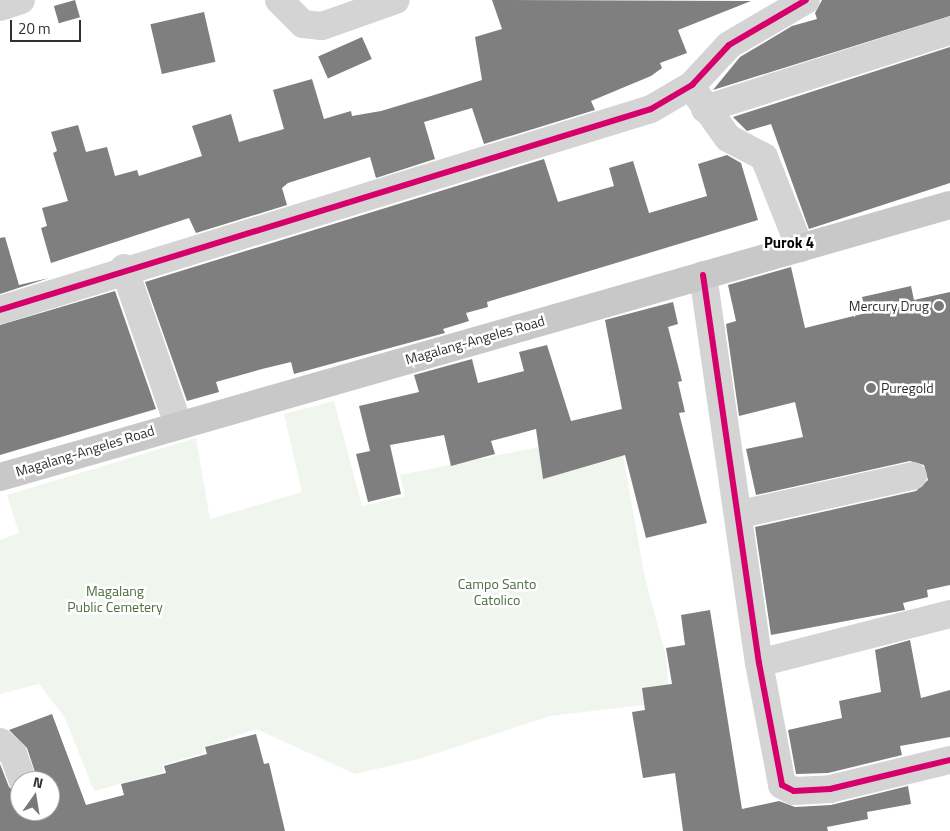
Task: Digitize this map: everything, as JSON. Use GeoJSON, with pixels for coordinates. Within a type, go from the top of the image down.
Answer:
{"type":"FeatureCollection","features":[{"type":"Feature","properties":{"kind":"main road","name":"Magalang-Angeles Road"},"geometry":{"type":"LineString","coordinates":[[0,477],[178,424],[950,205]]}},
{"type":"Feature","properties":{"kind":"street"},"geometry":{"type":"LineString","coordinates":[[0,6],[21,0]]}},
{"type":"Feature","properties":{"kind":"street"},"geometry":{"type":"LineString","coordinates":[[279,0],[303,24],[322,26],[396,0]]}},
{"type":"Feature","properties":{"kind":"street"},"geometry":{"type":"LineString","coordinates":[[0,310],[124,268],[651,109],[692,85],[730,45],[806,0]]}},
{"type":"Feature","properties":{"kind":"street"},"geometry":{"type":"LineString","coordinates":[[705,110],[950,31]]}},
{"type":"Feature","properties":{"kind":"street"},"geometry":{"type":"LineString","coordinates":[[692,85],[705,110],[728,138],[764,157],[800,248]]}},
{"type":"Feature","properties":{"kind":"street"},"geometry":{"type":"LineString","coordinates":[[124,268],[178,424]]}},
{"type":"Feature","properties":{"kind":"street"},"geometry":{"type":"LineString","coordinates":[[703,275],[741,514],[759,663],[782,785],[794,792],[830,789],[950,760]]}},
{"type":"Feature","properties":{"kind":"street"},"geometry":{"type":"LineString","coordinates":[[741,514],[913,476]]}},
{"type":"Feature","properties":{"kind":"street"},"geometry":{"type":"LineString","coordinates":[[759,663],[950,614]]}},
{"type":"Feature","properties":{"kind":"street"},"geometry":{"type":"LineString","coordinates":[[0,742],[13,754],[19,771]]}},
{"type":"Feature","properties":{"kind":"green space","name":"Campo Santo Catolico"},"geometry":{"type":"Polygon","coordinates":[[[334,401],[362,506],[405,496],[400,475],[613,432],[622,450],[645,578],[666,656],[669,702],[550,716],[419,759],[355,774],[256,729],[204,747],[204,753],[162,765],[164,772],[94,791],[65,718],[39,684],[0,694],[0,540],[19,533],[7,495],[196,438],[210,519],[302,492],[284,414],[334,401]]]}},
{"type":"Feature","properties":{"kind":"building"},"geometry":{"type":"Polygon","coordinates":[[[75,0],[80,17],[59,23],[54,6],[75,0]]]}},
{"type":"Feature","properties":{"kind":"building"},"geometry":{"type":"Polygon","coordinates":[[[492,0],[751,1],[678,30],[687,53],[660,63],[662,68],[651,76],[591,101],[595,110],[484,144],[472,108],[424,122],[435,159],[376,178],[370,157],[288,183],[282,188],[287,205],[196,233],[189,218],[51,263],[41,228],[47,226],[42,208],[68,201],[53,153],[57,151],[51,132],[78,125],[86,152],[107,147],[115,176],[137,170],[139,176],[202,156],[192,126],[231,114],[239,142],[284,129],[273,90],[312,79],[324,119],[351,111],[352,116],[381,111],[482,80],[475,37],[502,29],[492,0]]]}},
{"type":"Feature","properties":{"kind":"building"},"geometry":{"type":"Polygon","coordinates":[[[822,0],[950,0],[950,16],[713,90],[740,57],[792,26],[817,19],[815,13],[822,0]]]}},
{"type":"Feature","properties":{"kind":"building"},"geometry":{"type":"Polygon","coordinates":[[[204,12],[215,62],[162,74],[150,24],[204,12]]]}},
{"type":"Feature","properties":{"kind":"building"},"geometry":{"type":"Polygon","coordinates":[[[362,37],[372,59],[328,78],[318,57],[362,37]]]}},
{"type":"Feature","properties":{"kind":"building"},"geometry":{"type":"Polygon","coordinates":[[[950,47],[950,183],[809,229],[771,124],[747,131],[733,117],[950,47]]]}},
{"type":"Feature","properties":{"kind":"building"},"geometry":{"type":"Polygon","coordinates":[[[727,155],[741,163],[758,220],[487,302],[488,307],[466,313],[469,321],[443,329],[445,333],[294,374],[291,362],[262,369],[216,382],[219,392],[187,401],[145,282],[544,159],[558,202],[614,186],[609,168],[633,161],[649,213],[707,196],[698,164],[727,155]]]}},
{"type":"Feature","properties":{"kind":"building"},"geometry":{"type":"Polygon","coordinates":[[[5,237],[19,285],[49,278],[0,294],[0,238],[5,237]]]}},
{"type":"Feature","properties":{"kind":"building"},"geometry":{"type":"Polygon","coordinates":[[[791,267],[805,328],[866,313],[862,297],[911,286],[914,300],[950,292],[950,585],[927,590],[928,597],[903,603],[905,610],[771,635],[755,527],[916,491],[928,480],[924,465],[910,461],[756,495],[746,449],[803,437],[795,402],[739,416],[726,324],[736,321],[728,285],[791,267]]]}},
{"type":"Feature","properties":{"kind":"building"},"geometry":{"type":"Polygon","coordinates":[[[115,291],[156,409],[0,455],[0,325],[115,291]]]}},
{"type":"Feature","properties":{"kind":"building"},"geometry":{"type":"Polygon","coordinates":[[[673,302],[678,324],[668,327],[682,381],[678,382],[685,412],[679,413],[707,523],[646,538],[625,455],[543,479],[536,429],[491,441],[495,454],[451,466],[444,435],[390,445],[401,494],[368,502],[356,454],[370,451],[359,406],[419,392],[414,375],[472,359],[478,383],[524,371],[519,352],[547,345],[571,421],[622,409],[605,320],[673,302]]]}},
{"type":"Feature","properties":{"kind":"building"},"geometry":{"type":"Polygon","coordinates":[[[710,610],[742,809],[779,801],[795,807],[831,805],[908,786],[911,804],[867,812],[868,819],[827,827],[828,831],[683,831],[675,773],[643,778],[632,712],[645,710],[642,688],[672,684],[666,648],[685,645],[681,615],[710,610]]]}},
{"type":"Feature","properties":{"kind":"building"},"geometry":{"type":"Polygon","coordinates":[[[910,640],[921,698],[950,690],[950,737],[900,746],[902,755],[828,773],[796,774],[788,730],[842,718],[839,701],[881,692],[875,650],[910,640]]]}},
{"type":"Feature","properties":{"kind":"building"},"geometry":{"type":"Polygon","coordinates":[[[52,714],[86,805],[124,795],[121,784],[166,773],[164,766],[207,754],[205,747],[256,734],[264,764],[269,763],[285,831],[0,831],[0,764],[10,788],[10,821],[60,821],[60,771],[35,771],[27,748],[9,730],[52,714]]]}},
{"type":"Feature","properties":{"kind":"cycle path"},"geometry":{"type":"LineString","coordinates":[[0,310],[651,109],[692,85],[729,45],[806,0]]}},
{"type":"Feature","properties":{"kind":"cycle path"},"geometry":{"type":"LineString","coordinates":[[703,275],[759,663],[782,785],[794,791],[830,789],[950,760]]}},
{"type":"Feature","properties":{"kind":"place","name":"Mercury Drug"},"geometry":{"type":"Point","coordinates":[939,306]}},
{"type":"Feature","properties":{"kind":"place","name":"Puregold"},"geometry":{"type":"Point","coordinates":[871,388]}},
{"type":"Feature","properties":{"kind":"district","name":"Purok 4"},"geometry":{"type":"Point","coordinates":[789,243]}},
{"type":"Feature","properties":{"kind":"park label","name":"Magalang Public Cemetery"},"geometry":{"type":"Point","coordinates":[115,600]}}]}
